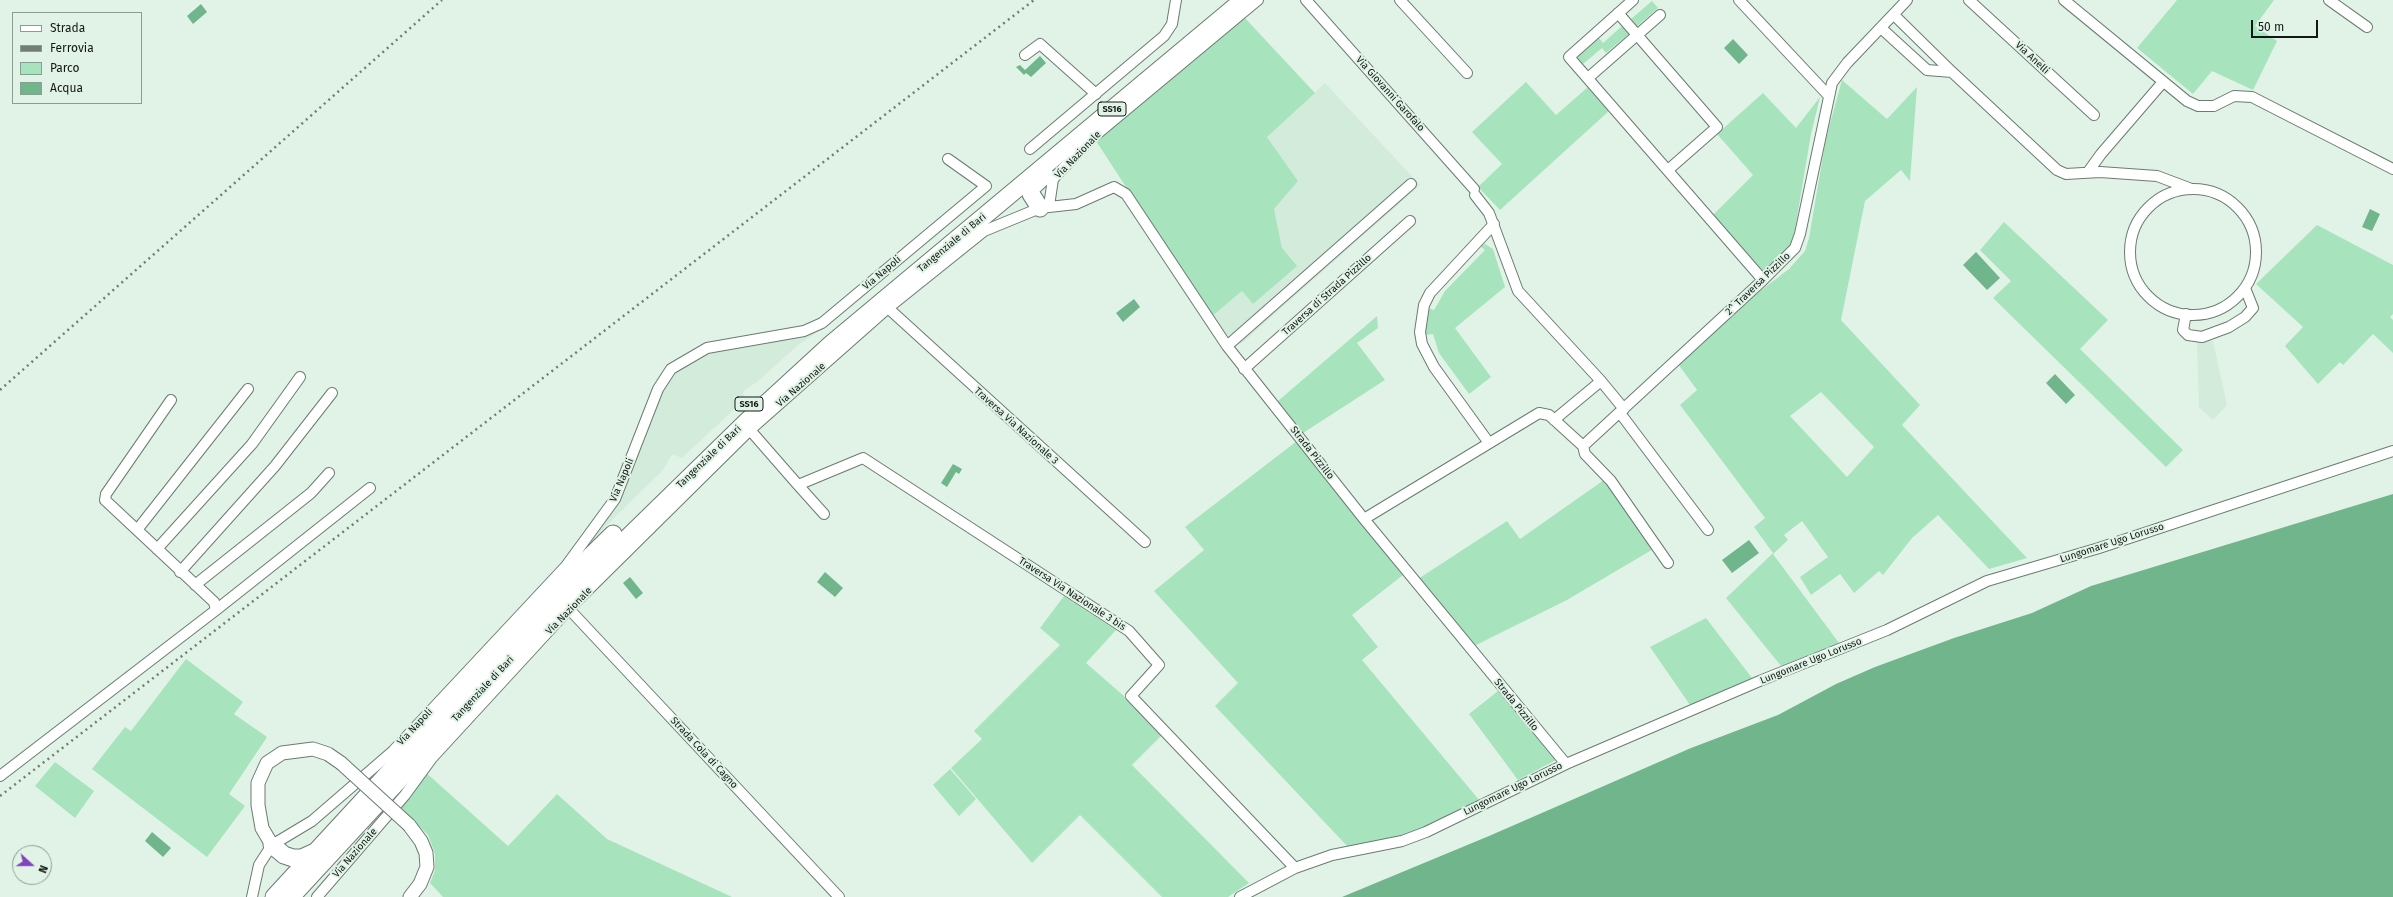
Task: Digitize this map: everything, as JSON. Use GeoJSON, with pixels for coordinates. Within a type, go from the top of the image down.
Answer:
{"type":"FeatureCollection","features":[{"type":"Feature","properties":{"kind":"highway","name":"Tangenziale di Bari"},"geometry":{"type":"LineString","coordinates":[[282,894],[315,852],[570,576],[769,385],[837,324],[1224,0]]}},
{"type":"Feature","properties":{"kind":"highway","name":"Tangenziale di Bari"},"geometry":{"type":"LineString","coordinates":[[282,894],[632,531],[831,344],[1243,0]]}},
{"type":"Feature","properties":{"kind":"highway"},"geometry":{"type":"LineString","coordinates":[[1040,209],[1031,194],[1031,188],[1067,155],[1088,129]]}},
{"type":"Feature","properties":{"kind":"highway"},"geometry":{"type":"LineString","coordinates":[[982,218],[998,214],[1013,202],[1023,203],[1040,209]]}},
{"type":"Feature","properties":{"kind":"highway"},"geometry":{"type":"LineString","coordinates":[[278,850],[292,858],[302,858],[315,852]]}},
{"type":"Feature","properties":{"kind":"highway"},"geometry":{"type":"LineString","coordinates":[[278,850],[288,864],[288,873],[282,894]]}},
{"type":"Feature","properties":{"kind":"street"},"geometry":{"type":"LineString","coordinates":[[1030,149],[1164,36],[1172,24],[1176,0]]}},
{"type":"Feature","properties":{"kind":"street","name":"Via Nazionale"},"geometry":{"type":"LineString","coordinates":[[317,897],[405,795],[432,758],[569,609],[750,430],[888,308],[984,231],[1040,209],[1053,179],[1090,140],[1258,0]]}},
{"type":"Feature","properties":{"kind":"street","name":"Via Giovanni Garofalo"},"geometry":{"type":"LineString","coordinates":[[1306,0],[1475,192],[1489,213],[1494,224],[1518,291],[1601,381]]}},
{"type":"Feature","properties":{"kind":"street"},"geometry":{"type":"LineString","coordinates":[[1400,0],[1467,73]]}},
{"type":"Feature","properties":{"kind":"street"},"geometry":{"type":"LineString","coordinates":[[1634,0],[1569,57],[1763,280]]}},
{"type":"Feature","properties":{"kind":"street"},"geometry":{"type":"LineString","coordinates":[[1739,0],[1828,95]]}},
{"type":"Feature","properties":{"kind":"street","name":"2^ Traversa Pizzillo"},"geometry":{"type":"LineString","coordinates":[[1583,446],[1763,280],[1791,252],[1800,234],[1828,95],[1836,75],[1907,0]]}},
{"type":"Feature","properties":{"kind":"street","name":"Via Anelli"},"geometry":{"type":"LineString","coordinates":[[1969,0],[2094,115]]}},
{"type":"Feature","properties":{"kind":"street"},"geometry":{"type":"LineString","coordinates":[[2064,0],[2187,101],[2198,106],[2214,106],[2234,96],[2252,97],[2393,169]]}},
{"type":"Feature","properties":{"kind":"street"},"geometry":{"type":"LineString","coordinates":[[2329,0],[2366,27]]}},
{"type":"Feature","properties":{"kind":"street"},"geometry":{"type":"LineString","coordinates":[[1618,13],[1717,127],[1668,170]]}},
{"type":"Feature","properties":{"kind":"street"},"geometry":{"type":"LineString","coordinates":[[1894,14],[1952,72],[2057,170],[2066,174],[2088,172],[2135,173],[2157,176],[2189,188],[2206,190],[2223,196],[2237,206],[2248,220],[2254,237],[2256,254],[2253,272],[2245,288],[2233,300],[2219,309],[2202,314],[2186,314],[2169,310],[2150,298],[2134,275],[2130,259],[2131,242],[2135,225],[2144,211],[2167,194],[2189,188]]}},
{"type":"Feature","properties":{"kind":"street"},"geometry":{"type":"LineString","coordinates":[[1588,78],[1660,15]]}},
{"type":"Feature","properties":{"kind":"street"},"geometry":{"type":"LineString","coordinates":[[1881,28],[1927,70],[1952,72]]}},
{"type":"Feature","properties":{"kind":"street"},"geometry":{"type":"LineString","coordinates":[[1025,54],[1040,44],[1096,94]]}},
{"type":"Feature","properties":{"kind":"street"},"geometry":{"type":"LineString","coordinates":[[2088,172],[2101,154],[2163,82]]}},
{"type":"Feature","properties":{"kind":"street","name":"Via Napoli"},"geometry":{"type":"LineString","coordinates":[[252,897],[259,865],[393,751],[566,566],[615,499],[658,388],[671,368],[707,348],[804,331],[822,323],[986,186],[948,159]]}},
{"type":"Feature","properties":{"kind":"street"},"geometry":{"type":"LineString","coordinates":[[1226,346],[1411,184]]}},
{"type":"Feature","properties":{"kind":"street","name":"Strada Pizzillo"},"geometry":{"type":"LineString","coordinates":[[1040,209],[1076,204],[1107,189],[1114,188],[1126,194],[1226,346],[1364,519],[1566,764]]}},
{"type":"Feature","properties":{"kind":"street","name":"Traversa di Strada Pizzillo"},"geometry":{"type":"LineString","coordinates":[[1244,369],[1410,221]]}},
{"type":"Feature","properties":{"kind":"street"},"geometry":{"type":"LineString","coordinates":[[1489,443],[1434,367],[1422,344],[1420,332],[1424,305],[1430,293],[1494,224]]}},
{"type":"Feature","properties":{"kind":"street"},"geometry":{"type":"LineString","coordinates":[[2186,314],[2183,330],[2188,335],[2202,337],[2229,327],[2244,317],[2253,308],[2245,288]]}},
{"type":"Feature","properties":{"kind":"street","name":"Traversa Via Nazionale 3"},"geometry":{"type":"LineString","coordinates":[[888,308],[1145,542]]}},
{"type":"Feature","properties":{"kind":"street"},"geometry":{"type":"LineString","coordinates":[[157,549],[252,444],[300,377]]}},
{"type":"Feature","properties":{"kind":"street"},"geometry":{"type":"LineString","coordinates":[[1554,420],[1601,381],[1708,530]]}},
{"type":"Feature","properties":{"kind":"street"},"geometry":{"type":"LineString","coordinates":[[137,530],[248,389]]}},
{"type":"Feature","properties":{"kind":"street"},"geometry":{"type":"LineString","coordinates":[[180,572],[274,466],[332,393]]}},
{"type":"Feature","properties":{"kind":"street"},"geometry":{"type":"LineString","coordinates":[[171,400],[106,494],[105,500],[180,572],[214,602],[216,610]]}},
{"type":"Feature","properties":{"kind":"street"},"geometry":{"type":"LineString","coordinates":[[1364,519],[1539,413],[1549,415],[1583,446],[1585,454],[1611,481],[1668,563]]}},
{"type":"Feature","properties":{"kind":"street"},"geometry":{"type":"LineString","coordinates":[[750,430],[824,514]]}},
{"type":"Feature","properties":{"kind":"street","name":"Lungomare Ugo Lorusso"},"geometry":{"type":"LineString","coordinates":[[1240,897],[1295,868],[1332,855],[1402,841],[1420,834],[1566,764],[1762,680],[1888,630],[1987,581],[2106,545],[2393,451]]}},
{"type":"Feature","properties":{"kind":"street","name":"Traversa Via Nazionale 3 bis"},"geometry":{"type":"LineString","coordinates":[[798,485],[863,458],[1129,631],[1159,665],[1131,696],[1295,868]]}},
{"type":"Feature","properties":{"kind":"street"},"geometry":{"type":"LineString","coordinates":[[195,585],[311,493],[329,473]]}},
{"type":"Feature","properties":{"kind":"street"},"geometry":{"type":"LineString","coordinates":[[0,776],[216,610],[370,488]]}},
{"type":"Feature","properties":{"kind":"street","name":"Strada Cola di Cagno"},"geometry":{"type":"LineString","coordinates":[[569,609],[839,897]]}},
{"type":"Feature","properties":{"kind":"street"},"geometry":{"type":"LineString","coordinates":[[278,850],[262,828],[258,805],[258,783],[267,763],[282,753],[312,749],[328,754],[341,763],[408,824],[421,841],[426,853],[427,867],[420,884],[410,897]]}},
{"type":"Feature","properties":{"kind":"shaded area"},"geometry":{"type":"Polygon","coordinates":[[[1325,83],[1420,185],[1241,344],[1232,334],[1225,336],[1211,317],[1242,291],[1253,304],[1282,248],[1274,209],[1298,181],[1267,137],[1325,83]]]}},
{"type":"Feature","properties":{"kind":"shaded area"},"geometry":{"type":"Polygon","coordinates":[[[820,330],[798,345],[757,382],[743,391],[744,400],[682,458],[672,454],[663,470],[605,527],[589,549],[571,567],[611,513],[663,386],[673,373],[702,354],[820,330]]]}},
{"type":"Feature","properties":{"kind":"shaded area"},"geometry":{"type":"Polygon","coordinates":[[[2213,341],[2227,405],[2213,420],[2199,407],[2197,342],[2213,341]]]}},
{"type":"Feature","properties":{"kind":"green space"},"geometry":{"type":"Polygon","coordinates":[[[2177,0],[2274,0],[2255,26],[2277,41],[2253,90],[2212,71],[2193,94],[2137,48],[2177,0]]]}},
{"type":"Feature","properties":{"kind":"green space"},"geometry":{"type":"Polygon","coordinates":[[[1652,1],[1658,8],[1637,26],[1631,19],[1652,1]]]}},
{"type":"Feature","properties":{"kind":"green space"},"geometry":{"type":"Polygon","coordinates":[[[1244,17],[1315,93],[1267,137],[1298,181],[1274,209],[1282,248],[1297,266],[1253,304],[1242,291],[1211,317],[1096,141],[1244,17]]]}},
{"type":"Feature","properties":{"kind":"green space"},"geometry":{"type":"Polygon","coordinates":[[[1622,26],[1629,34],[1606,53],[1602,48],[1583,64],[1577,57],[1599,38],[1603,43],[1622,26]]]}},
{"type":"Feature","properties":{"kind":"green space"},"geometry":{"type":"Polygon","coordinates":[[[1842,80],[1887,119],[1917,87],[1910,181],[1901,170],[1865,201],[1841,320],[1920,405],[1902,425],[2027,558],[1989,569],[1938,515],[1912,538],[1883,575],[1879,571],[1854,593],[1840,574],[1811,595],[1800,577],[1828,557],[1802,521],[1784,535],[1788,540],[1773,554],[1839,643],[1781,666],[1726,598],[1773,553],[1754,527],[1765,518],[1680,405],[1697,390],[1678,364],[1747,301],[1789,269],[1805,251],[1809,238],[1826,138],[1842,80]],[[1821,392],[1790,416],[1847,477],[1874,447],[1821,392]]]}},
{"type":"Feature","properties":{"kind":"green space"},"geometry":{"type":"Polygon","coordinates":[[[1526,82],[1556,115],[1588,87],[1609,111],[1500,210],[1478,187],[1502,164],[1472,132],[1526,82]]]}},
{"type":"Feature","properties":{"kind":"green space"},"geometry":{"type":"Polygon","coordinates":[[[1763,93],[1796,128],[1820,97],[1811,134],[1793,241],[1786,250],[1763,271],[1713,215],[1753,175],[1717,134],[1763,93]]]}},
{"type":"Feature","properties":{"kind":"green space"},"geometry":{"type":"Polygon","coordinates":[[[2004,222],[2108,320],[2080,349],[2183,450],[2166,467],[1993,298],[2011,281],[1980,250],[2004,222]]]}},
{"type":"Feature","properties":{"kind":"green space"},"geometry":{"type":"Polygon","coordinates":[[[2317,225],[2393,265],[2393,314],[2390,317],[2393,320],[2393,353],[2373,334],[2343,365],[2340,362],[2318,384],[2285,346],[2303,327],[2256,284],[2317,225]]]}},
{"type":"Feature","properties":{"kind":"green space"},"geometry":{"type":"Polygon","coordinates":[[[1485,244],[1493,249],[1505,287],[1455,328],[1491,377],[1469,394],[1439,353],[1433,334],[1426,335],[1425,328],[1428,308],[1434,310],[1445,291],[1485,250],[1480,246],[1485,244]]]}},
{"type":"Feature","properties":{"kind":"green space"},"geometry":{"type":"Polygon","coordinates":[[[1377,316],[1378,328],[1357,343],[1385,380],[1303,433],[1278,401],[1377,316]]]}},
{"type":"Feature","properties":{"kind":"green space"},"geometry":{"type":"Polygon","coordinates":[[[1297,441],[1403,575],[1352,615],[1378,647],[1362,660],[1480,801],[1414,833],[1348,847],[1215,706],[1238,683],[1154,591],[1204,550],[1185,527],[1297,441]]]}},
{"type":"Feature","properties":{"kind":"green space"},"geometry":{"type":"Polygon","coordinates":[[[1604,480],[1655,548],[1567,600],[1474,646],[1418,579],[1507,521],[1520,539],[1604,480]]]}},
{"type":"Feature","properties":{"kind":"green space"},"geometry":{"type":"Polygon","coordinates":[[[1064,596],[1116,630],[1086,663],[1125,697],[1162,735],[1132,765],[1249,883],[1228,897],[1162,897],[1080,815],[1032,863],[951,768],[982,739],[974,731],[1060,645],[1040,628],[1064,596]]]}},
{"type":"Feature","properties":{"kind":"green space"},"geometry":{"type":"Polygon","coordinates":[[[1706,618],[1752,678],[1690,705],[1650,647],[1706,618]]]}},
{"type":"Feature","properties":{"kind":"green space"},"geometry":{"type":"Polygon","coordinates":[[[186,659],[243,702],[234,714],[267,737],[229,794],[245,806],[207,857],[92,769],[125,727],[131,731],[186,659]]]}},
{"type":"Feature","properties":{"kind":"green space"},"geometry":{"type":"Polygon","coordinates":[[[1498,691],[1556,760],[1518,780],[1469,714],[1498,691]]]}},
{"type":"Feature","properties":{"kind":"green space"},"geometry":{"type":"Polygon","coordinates":[[[55,762],[94,791],[75,818],[35,786],[55,762]]]}},
{"type":"Feature","properties":{"kind":"green space"},"geometry":{"type":"Polygon","coordinates":[[[950,769],[976,799],[959,816],[933,785],[950,769]]]}},
{"type":"Feature","properties":{"kind":"green space"},"geometry":{"type":"Polygon","coordinates":[[[423,770],[508,846],[557,794],[607,839],[732,897],[443,897],[430,883],[435,870],[435,854],[428,835],[395,802],[423,770]]]}},
{"type":"Feature","properties":{"kind":"water"},"geometry":{"type":"Polygon","coordinates":[[[201,4],[207,12],[193,24],[187,16],[201,4]]]}},
{"type":"Feature","properties":{"kind":"water"},"geometry":{"type":"Polygon","coordinates":[[[1733,39],[1748,55],[1739,64],[1724,48],[1733,39]]]}},
{"type":"Feature","properties":{"kind":"water"},"geometry":{"type":"Polygon","coordinates":[[[1040,56],[1046,63],[1031,77],[1026,73],[1024,75],[1016,67],[1020,65],[1025,70],[1040,56]]]}},
{"type":"Feature","properties":{"kind":"water"},"geometry":{"type":"Polygon","coordinates":[[[2370,209],[2380,214],[2372,231],[2362,227],[2370,209]]]}},
{"type":"Feature","properties":{"kind":"water"},"geometry":{"type":"Polygon","coordinates":[[[1976,252],[2000,278],[1987,290],[1963,265],[1976,252]]]}},
{"type":"Feature","properties":{"kind":"water"},"geometry":{"type":"Polygon","coordinates":[[[1134,299],[1140,307],[1123,322],[1116,313],[1134,299]]]}},
{"type":"Feature","properties":{"kind":"water"},"geometry":{"type":"Polygon","coordinates":[[[2055,374],[2075,395],[2066,404],[2046,383],[2055,374]]]}},
{"type":"Feature","properties":{"kind":"water"},"geometry":{"type":"Polygon","coordinates":[[[953,464],[962,469],[959,474],[956,472],[947,487],[941,483],[953,464]]]}},
{"type":"Feature","properties":{"kind":"water"},"geometry":{"type":"Polygon","coordinates":[[[2393,494],[2393,897],[1342,897],[1489,836],[1691,748],[1778,715],[1836,684],[1875,667],[1954,638],[2032,613],[2091,586],[2393,494]]]}},
{"type":"Feature","properties":{"kind":"water"},"geometry":{"type":"Polygon","coordinates":[[[1749,540],[1759,553],[1732,573],[1722,560],[1749,540]]]}},
{"type":"Feature","properties":{"kind":"water"},"geometry":{"type":"Polygon","coordinates":[[[825,572],[843,588],[835,597],[817,582],[825,572]]]}},
{"type":"Feature","properties":{"kind":"water"},"geometry":{"type":"Polygon","coordinates":[[[630,577],[643,593],[636,599],[623,583],[630,577]]]}},
{"type":"Feature","properties":{"kind":"water"},"geometry":{"type":"Polygon","coordinates":[[[152,832],[171,848],[163,857],[145,841],[152,832]]]}},
{"type":"Feature","properties":{"kind":"railway"},"geometry":{"type":"LineString","coordinates":[[0,390],[442,0]]}},
{"type":"Feature","properties":{"kind":"railway"},"geometry":{"type":"LineString","coordinates":[[0,796],[1034,0]]}}]}
